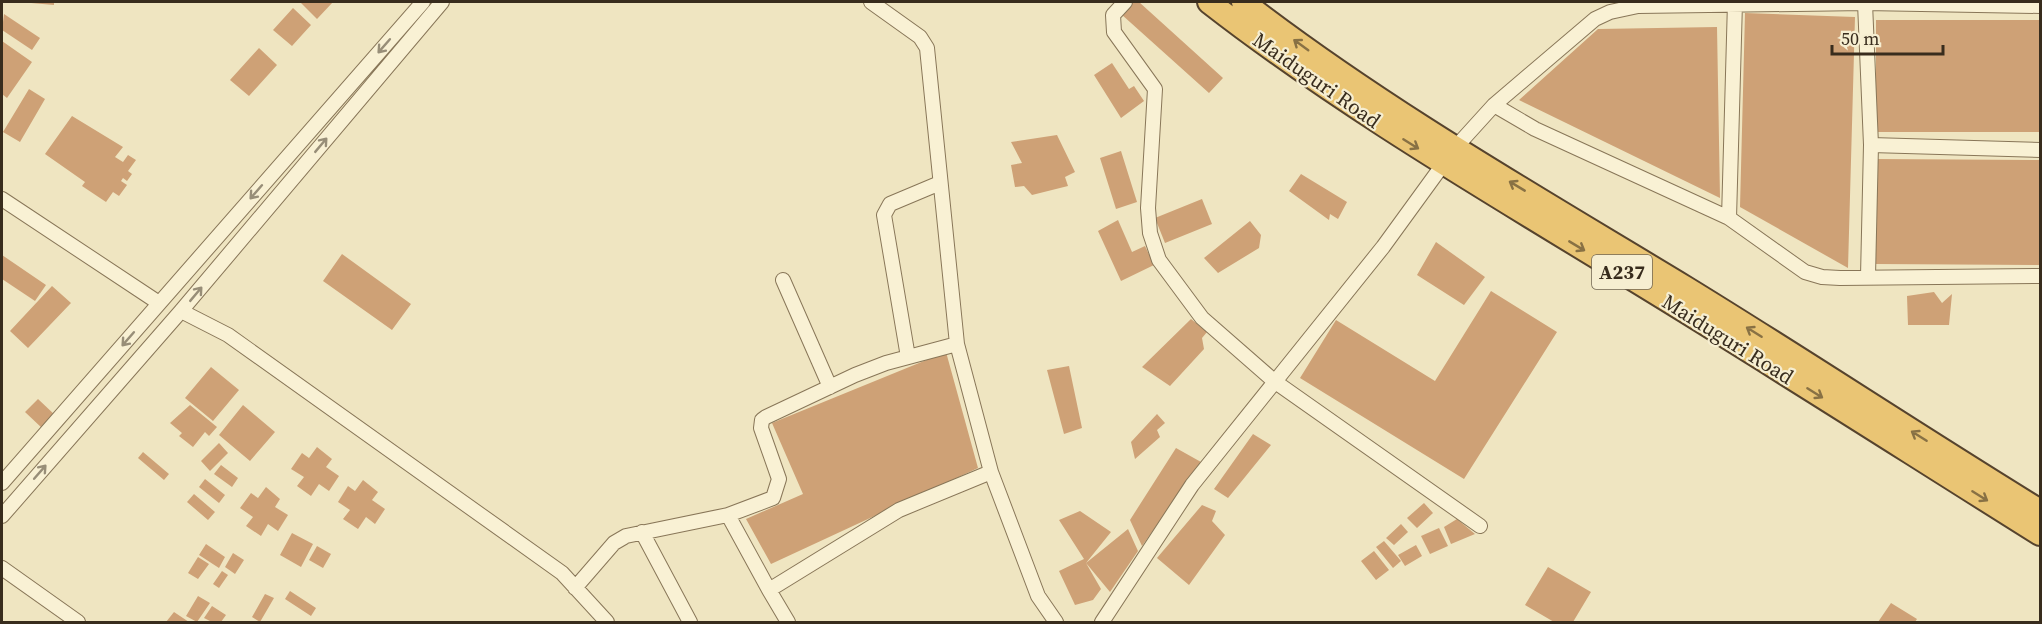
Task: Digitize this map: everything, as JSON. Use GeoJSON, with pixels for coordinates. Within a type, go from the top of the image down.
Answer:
{"type":"FeatureCollection","features":[{"type":"Feature","properties":{"kind":"highway","name":"Maiduguri Road"},"geometry":{"type":"LineString","coordinates":[[1209,2],[1306,75],[1699,296],[1946,464],[2040,534]]}},
{"type":"Feature","properties":{"kind":"highway","name":"Maiduguri Road"},"geometry":{"type":"LineString","coordinates":[[1243,2],[1448,156]]}},
{"type":"Feature","properties":{"kind":"highway","name":"Maiduguri Road"},"geometry":{"type":"LineString","coordinates":[[1946,464],[2040,511]]}},
{"type":"Feature","properties":{"kind":"street"},"geometry":{"type":"LineString","coordinates":[[2,483],[423,2]]}},
{"type":"Feature","properties":{"kind":"street"},"geometry":{"type":"LineString","coordinates":[[2,516],[181,311],[442,2]]}},
{"type":"Feature","properties":{"kind":"street"},"geometry":{"type":"LineString","coordinates":[[871,2],[920,37],[927,48],[957,344],[992,472],[1038,596],[1056,622]]}},
{"type":"Feature","properties":{"kind":"street"},"geometry":{"type":"LineString","coordinates":[[1125,2],[1113,15],[1114,32],[1155,90],[1148,208],[1150,233],[1159,260],[1202,318],[1274,381],[1480,526]]}},
{"type":"Feature","properties":{"kind":"street"},"geometry":{"type":"LineString","coordinates":[[1102,622],[1192,485],[1376,256],[1448,156],[1494,105],[1582,28],[1610,12],[1638,6],[1735,3],[1997,3],[2040,6]]}},
{"type":"Feature","properties":{"kind":"street"},"geometry":{"type":"LineString","coordinates":[[1729,218],[1735,3]]}},
{"type":"Feature","properties":{"kind":"street"},"geometry":{"type":"LineString","coordinates":[[1865,3],[1871,145],[1868,276]]}},
{"type":"Feature","properties":{"kind":"street"},"geometry":{"type":"LineString","coordinates":[[1494,105],[1535,129],[1729,218],[1805,272],[1822,277],[2040,276]]}},
{"type":"Feature","properties":{"kind":"street"},"geometry":{"type":"LineString","coordinates":[[1871,145],[2040,150]]}},
{"type":"Feature","properties":{"kind":"street"},"geometry":{"type":"LineString","coordinates":[[908,357],[884,215],[890,204],[940,183]]}},
{"type":"Feature","properties":{"kind":"street"},"geometry":{"type":"LineString","coordinates":[[2,199],[159,303]]}},
{"type":"Feature","properties":{"kind":"street"},"geometry":{"type":"LineString","coordinates":[[783,280],[830,387]]}},
{"type":"Feature","properties":{"kind":"street"},"geometry":{"type":"LineString","coordinates":[[181,311],[228,335],[552,566],[607,622]]}},
{"type":"Feature","properties":{"kind":"street"},"geometry":{"type":"LineString","coordinates":[[575,588],[614,543],[642,532],[683,527],[728,515],[773,498],[779,479],[761,428],[762,420],[855,375],[908,357],[957,344]]}},
{"type":"Feature","properties":{"kind":"street"},"geometry":{"type":"LineString","coordinates":[[769,590],[898,510],[992,472]]}},
{"type":"Feature","properties":{"kind":"street"},"geometry":{"type":"LineString","coordinates":[[728,515],[788,622]]}},
{"type":"Feature","properties":{"kind":"street"},"geometry":{"type":"LineString","coordinates":[[642,532],[690,622]]}},
{"type":"Feature","properties":{"kind":"street"},"geometry":{"type":"LineString","coordinates":[[2,568],[78,622]]}},
{"type":"Feature","properties":{"kind":"building"},"geometry":{"type":"Polygon","coordinates":[[[54,2],[54,5],[31,3],[54,2]]]}},
{"type":"Feature","properties":{"kind":"building"},"geometry":{"type":"Polygon","coordinates":[[[300,2],[333,2],[317,19],[300,2]]]}},
{"type":"Feature","properties":{"kind":"building"},"geometry":{"type":"Polygon","coordinates":[[[1133,2],[1139,2],[1223,78],[1209,93],[1121,14],[1133,2]]]}},
{"type":"Feature","properties":{"kind":"building"},"geometry":{"type":"Polygon","coordinates":[[[293,8],[311,25],[292,46],[273,30],[293,8]]]}},
{"type":"Feature","properties":{"kind":"building"},"geometry":{"type":"Polygon","coordinates":[[[1745,13],[1855,17],[1848,268],[1740,207],[1745,13]]]}},
{"type":"Feature","properties":{"kind":"building"},"geometry":{"type":"Polygon","coordinates":[[[4,14],[40,38],[32,50],[2,30],[4,14]]]}},
{"type":"Feature","properties":{"kind":"building"},"geometry":{"type":"Polygon","coordinates":[[[1876,20],[2040,20],[2040,132],[1876,132],[1876,20]]]}},
{"type":"Feature","properties":{"kind":"building"},"geometry":{"type":"Polygon","coordinates":[[[1717,27],[1720,198],[1519,100],[1598,29],[1717,27]]]}},
{"type":"Feature","properties":{"kind":"building"},"geometry":{"type":"Polygon","coordinates":[[[2,41],[32,62],[7,98],[2,94],[2,41]]]}},
{"type":"Feature","properties":{"kind":"building"},"geometry":{"type":"Polygon","coordinates":[[[259,48],[277,65],[249,96],[230,80],[259,48]]]}},
{"type":"Feature","properties":{"kind":"building"},"geometry":{"type":"Polygon","coordinates":[[[1112,63],[1129,89],[1134,86],[1144,101],[1121,118],[1094,75],[1112,63]]]}},
{"type":"Feature","properties":{"kind":"building"},"geometry":{"type":"Polygon","coordinates":[[[29,89],[45,99],[20,142],[3,132],[29,89]]]}},
{"type":"Feature","properties":{"kind":"building"},"geometry":{"type":"Polygon","coordinates":[[[72,116],[123,147],[115,157],[123,162],[128,155],[136,160],[128,171],[132,174],[127,181],[123,178],[121,181],[127,185],[119,196],[113,192],[106,202],[82,186],[85,182],[45,154],[72,116]]]}},
{"type":"Feature","properties":{"kind":"building"},"geometry":{"type":"Polygon","coordinates":[[[1057,135],[1075,172],[1065,177],[1068,186],[1032,195],[1024,186],[1015,187],[1011,165],[1022,163],[1011,142],[1057,135]]]}},
{"type":"Feature","properties":{"kind":"building"},"geometry":{"type":"Polygon","coordinates":[[[1121,151],[1137,202],[1116,209],[1100,158],[1121,151]]]}},
{"type":"Feature","properties":{"kind":"building"},"geometry":{"type":"Polygon","coordinates":[[[1876,159],[2040,160],[2040,265],[1876,264],[1876,159]]]}},
{"type":"Feature","properties":{"kind":"building"},"geometry":{"type":"Polygon","coordinates":[[[1301,174],[1347,202],[1338,219],[1330,214],[1329,220],[1289,191],[1301,174]]]}},
{"type":"Feature","properties":{"kind":"building"},"geometry":{"type":"Polygon","coordinates":[[[1202,199],[1212,224],[1165,243],[1155,218],[1202,199]]]}},
{"type":"Feature","properties":{"kind":"building"},"geometry":{"type":"Polygon","coordinates":[[[1118,220],[1132,252],[1145,246],[1154,265],[1121,281],[1098,231],[1118,220]]]}},
{"type":"Feature","properties":{"kind":"building"},"geometry":{"type":"Polygon","coordinates":[[[1250,221],[1261,235],[1259,248],[1218,273],[1204,258],[1250,221]]]}},
{"type":"Feature","properties":{"kind":"building"},"geometry":{"type":"Polygon","coordinates":[[[1436,242],[1485,277],[1464,305],[1417,275],[1436,242]]]}},
{"type":"Feature","properties":{"kind":"building"},"geometry":{"type":"Polygon","coordinates":[[[342,254],[411,304],[392,330],[323,281],[342,254]]]}},
{"type":"Feature","properties":{"kind":"building"},"geometry":{"type":"Polygon","coordinates":[[[2,255],[46,285],[35,301],[2,279],[2,255]]]}},
{"type":"Feature","properties":{"kind":"building"},"geometry":{"type":"Polygon","coordinates":[[[52,286],[71,303],[28,348],[10,331],[52,286]]]}},
{"type":"Feature","properties":{"kind":"building"},"geometry":{"type":"Polygon","coordinates":[[[1491,291],[1557,332],[1464,479],[1300,378],[1336,320],[1435,381],[1491,291]]]}},
{"type":"Feature","properties":{"kind":"building"},"geometry":{"type":"Polygon","coordinates":[[[1934,292],[1942,303],[1952,294],[1949,325],[1908,325],[1907,296],[1934,292]]]}},
{"type":"Feature","properties":{"kind":"building"},"geometry":{"type":"Polygon","coordinates":[[[1191,319],[1207,332],[1202,338],[1204,349],[1170,386],[1142,367],[1191,319]]]}},
{"type":"Feature","properties":{"kind":"building"},"geometry":{"type":"Polygon","coordinates":[[[946,352],[978,468],[771,564],[746,519],[803,494],[772,423],[946,352]]]}},
{"type":"Feature","properties":{"kind":"building"},"geometry":{"type":"Polygon","coordinates":[[[1069,366],[1082,428],[1064,434],[1047,370],[1069,366]]]}},
{"type":"Feature","properties":{"kind":"building"},"geometry":{"type":"Polygon","coordinates":[[[211,367],[239,390],[213,421],[185,398],[211,367]]]}},
{"type":"Feature","properties":{"kind":"building"},"geometry":{"type":"Polygon","coordinates":[[[38,399],[56,416],[43,429],[25,412],[38,399]]]}},
{"type":"Feature","properties":{"kind":"building"},"geometry":{"type":"Polygon","coordinates":[[[190,405],[217,427],[209,436],[205,432],[193,447],[179,436],[182,433],[170,423],[190,405]]]}},
{"type":"Feature","properties":{"kind":"building"},"geometry":{"type":"Polygon","coordinates":[[[243,405],[275,432],[250,461],[219,435],[243,405]]]}},
{"type":"Feature","properties":{"kind":"building"},"geometry":{"type":"Polygon","coordinates":[[[1157,414],[1165,423],[1157,430],[1160,437],[1135,459],[1131,442],[1157,414]]]}},
{"type":"Feature","properties":{"kind":"building"},"geometry":{"type":"Polygon","coordinates":[[[1253,434],[1271,445],[1228,498],[1214,489],[1253,434]]]}},
{"type":"Feature","properties":{"kind":"building"},"geometry":{"type":"Polygon","coordinates":[[[219,443],[228,453],[210,471],[201,461],[219,443]]]}},
{"type":"Feature","properties":{"kind":"building"},"geometry":{"type":"Polygon","coordinates":[[[317,447],[332,459],[326,467],[339,476],[329,491],[319,484],[311,496],[297,486],[304,477],[291,469],[302,453],[309,458],[317,447]]]}},
{"type":"Feature","properties":{"kind":"building"},"geometry":{"type":"Polygon","coordinates":[[[1176,448],[1201,462],[1142,546],[1130,520],[1176,448]]]}},
{"type":"Feature","properties":{"kind":"building"},"geometry":{"type":"Polygon","coordinates":[[[143,452],[169,474],[164,480],[138,458],[143,452]]]}},
{"type":"Feature","properties":{"kind":"building"},"geometry":{"type":"Polygon","coordinates":[[[221,465],[238,478],[232,487],[214,474],[221,465]]]}},
{"type":"Feature","properties":{"kind":"building"},"geometry":{"type":"Polygon","coordinates":[[[205,479],[225,495],[219,503],[199,487],[205,479]]]}},
{"type":"Feature","properties":{"kind":"building"},"geometry":{"type":"Polygon","coordinates":[[[363,480],[378,492],[372,500],[385,509],[375,524],[366,517],[358,529],[343,519],[350,510],[338,502],[348,486],[355,491],[363,480]]]}},
{"type":"Feature","properties":{"kind":"building"},"geometry":{"type":"Polygon","coordinates":[[[266,487],[280,499],[275,507],[288,515],[278,531],[268,524],[261,536],[246,526],[253,517],[240,508],[251,493],[258,498],[266,487]]]}},
{"type":"Feature","properties":{"kind":"building"},"geometry":{"type":"Polygon","coordinates":[[[194,494],[215,512],[208,520],[187,502],[194,494]]]}},
{"type":"Feature","properties":{"kind":"building"},"geometry":{"type":"Polygon","coordinates":[[[1424,503],[1433,513],[1417,528],[1407,518],[1424,503]]]}},
{"type":"Feature","properties":{"kind":"building"},"geometry":{"type":"Polygon","coordinates":[[[1202,505],[1216,511],[1212,521],[1225,535],[1189,585],[1157,558],[1202,505]]]}},
{"type":"Feature","properties":{"kind":"building"},"geometry":{"type":"Polygon","coordinates":[[[1080,511],[1111,532],[1086,563],[1101,589],[1093,600],[1075,605],[1059,571],[1084,559],[1059,520],[1080,511]]]}},
{"type":"Feature","properties":{"kind":"building"},"geometry":{"type":"Polygon","coordinates":[[[1457,519],[1475,534],[1451,544],[1444,527],[1457,519]]]}},
{"type":"Feature","properties":{"kind":"building"},"geometry":{"type":"Polygon","coordinates":[[[1401,524],[1408,532],[1394,545],[1386,538],[1401,524]]]}},
{"type":"Feature","properties":{"kind":"building"},"geometry":{"type":"Polygon","coordinates":[[[1439,528],[1448,546],[1430,554],[1421,536],[1439,528]]]}},
{"type":"Feature","properties":{"kind":"building"},"geometry":{"type":"Polygon","coordinates":[[[1128,529],[1138,551],[1110,592],[1086,563],[1128,529]]]}},
{"type":"Feature","properties":{"kind":"building"},"geometry":{"type":"Polygon","coordinates":[[[292,533],[313,544],[301,567],[280,555],[292,533]]]}},
{"type":"Feature","properties":{"kind":"building"},"geometry":{"type":"Polygon","coordinates":[[[1384,541],[1401,561],[1393,568],[1376,547],[1384,541]]]}},
{"type":"Feature","properties":{"kind":"building"},"geometry":{"type":"Polygon","coordinates":[[[206,544],[225,557],[219,568],[199,555],[206,544]]]}},
{"type":"Feature","properties":{"kind":"building"},"geometry":{"type":"Polygon","coordinates":[[[1416,545],[1422,556],[1405,566],[1398,555],[1416,545]]]}},
{"type":"Feature","properties":{"kind":"building"},"geometry":{"type":"Polygon","coordinates":[[[317,546],[331,554],[323,568],[309,560],[317,546]]]}},
{"type":"Feature","properties":{"kind":"building"},"geometry":{"type":"Polygon","coordinates":[[[1374,551],[1389,570],[1376,580],[1361,561],[1374,551]]]}},
{"type":"Feature","properties":{"kind":"building"},"geometry":{"type":"Polygon","coordinates":[[[233,553],[244,560],[235,574],[225,567],[233,553]]]}},
{"type":"Feature","properties":{"kind":"building"},"geometry":{"type":"Polygon","coordinates":[[[198,557],[209,564],[198,579],[188,573],[198,557]]]}},
{"type":"Feature","properties":{"kind":"building"},"geometry":{"type":"Polygon","coordinates":[[[1548,567],[1591,592],[1573,622],[1554,622],[1525,605],[1548,567]]]}},
{"type":"Feature","properties":{"kind":"building"},"geometry":{"type":"Polygon","coordinates":[[[222,571],[228,575],[219,588],[213,584],[222,571]]]}},
{"type":"Feature","properties":{"kind":"building"},"geometry":{"type":"Polygon","coordinates":[[[290,591],[316,608],[311,616],[285,599],[290,591]]]}},
{"type":"Feature","properties":{"kind":"building"},"geometry":{"type":"Polygon","coordinates":[[[265,594],[274,598],[260,622],[252,617],[265,594]]]}},
{"type":"Feature","properties":{"kind":"building"},"geometry":{"type":"Polygon","coordinates":[[[198,596],[210,603],[197,622],[186,616],[198,596]]]}},
{"type":"Feature","properties":{"kind":"building"},"geometry":{"type":"Polygon","coordinates":[[[1891,603],[1917,619],[1915,622],[1878,622],[1891,603]]]}},
{"type":"Feature","properties":{"kind":"building"},"geometry":{"type":"Polygon","coordinates":[[[212,606],[226,615],[221,622],[212,622],[204,618],[212,606]]]}},
{"type":"Feature","properties":{"kind":"building"},"geometry":{"type":"Polygon","coordinates":[[[174,612],[189,622],[166,622],[174,612]]]}}]}
